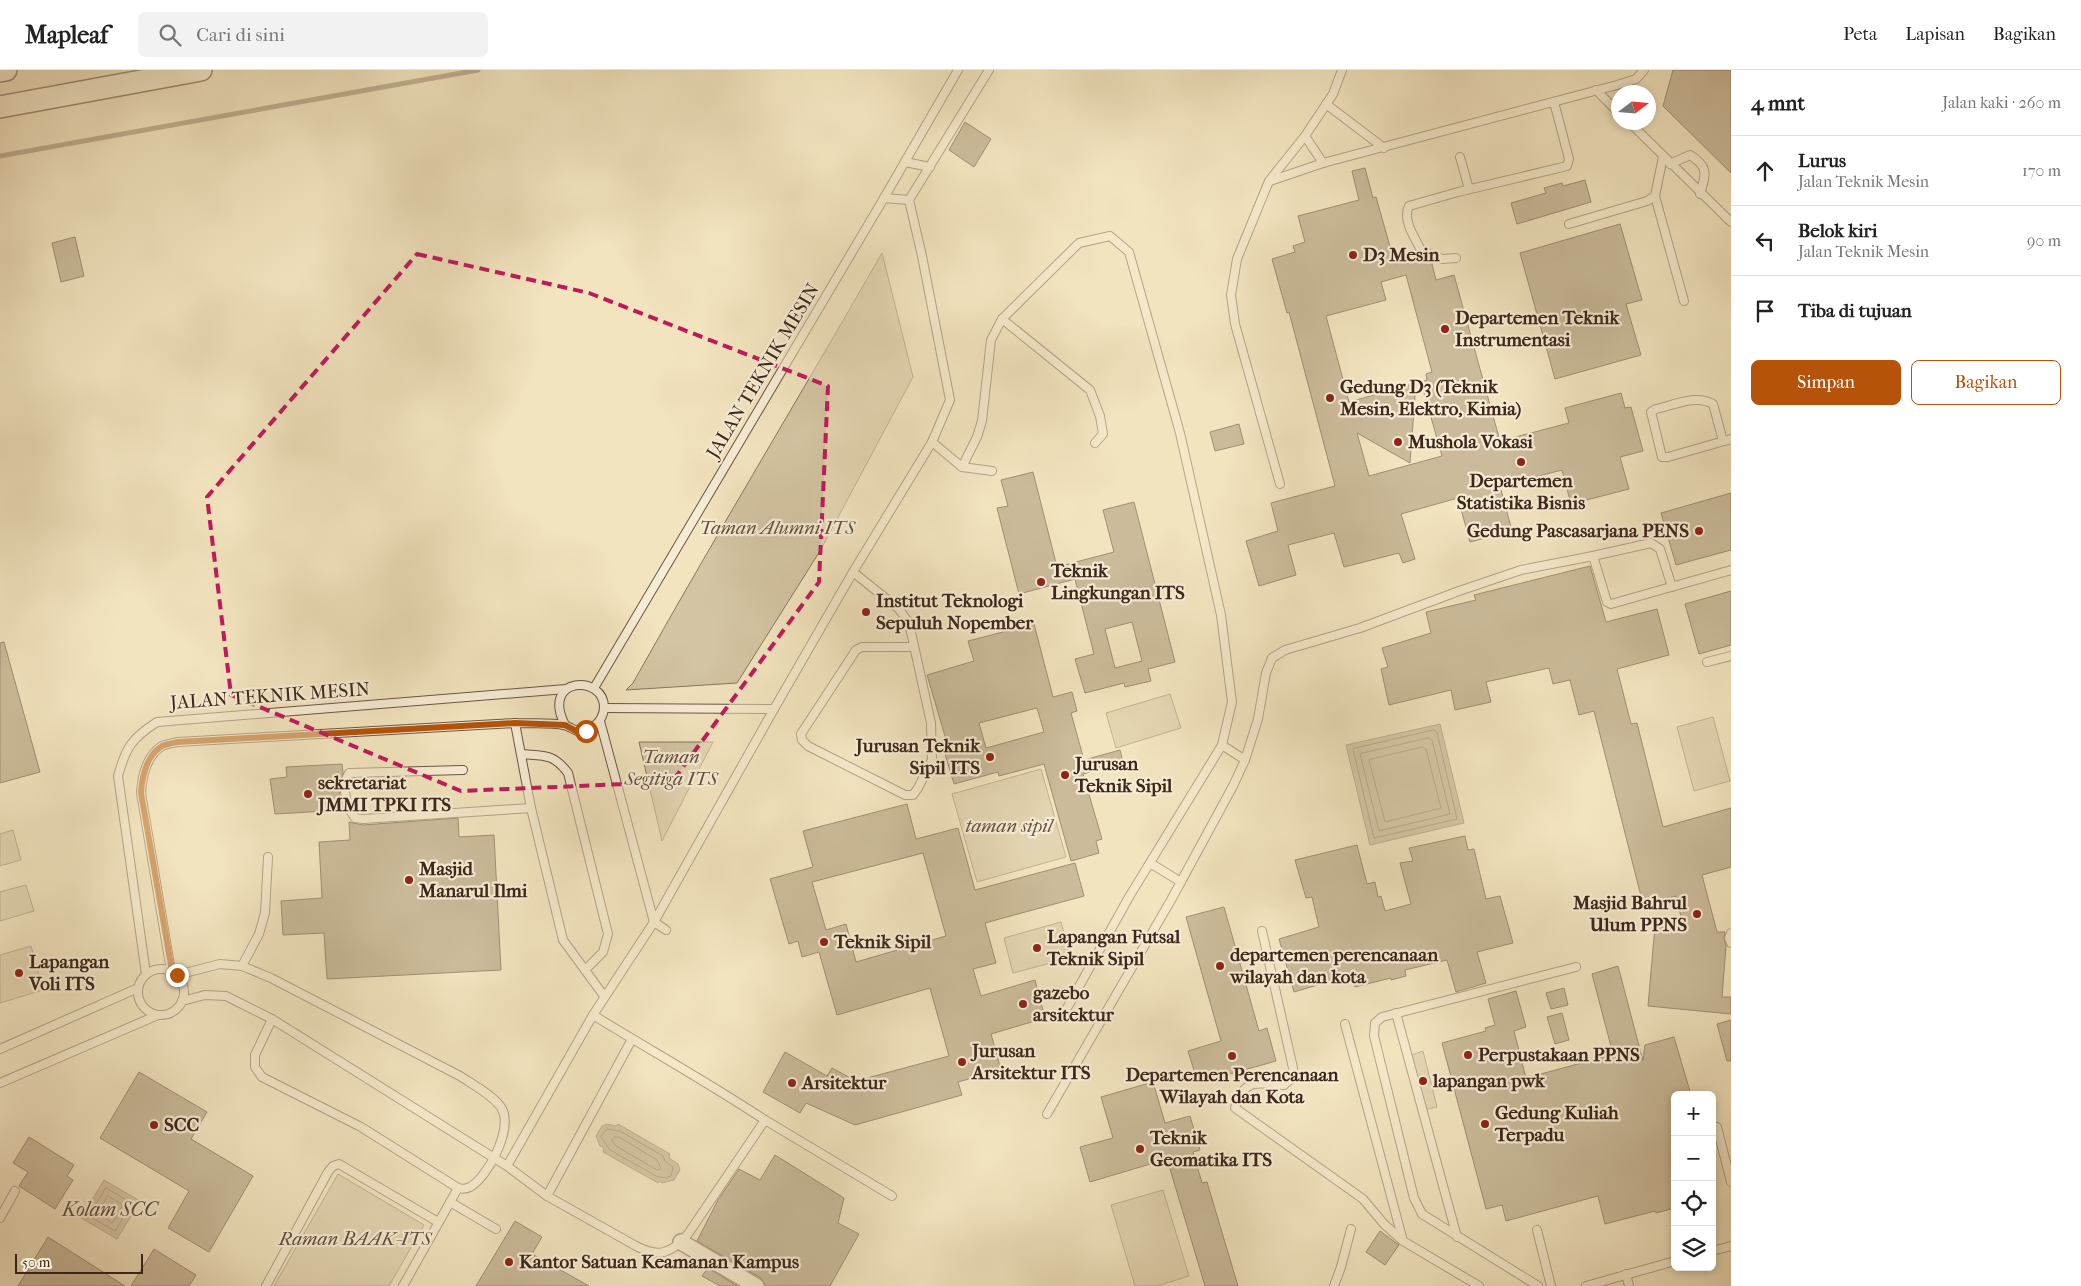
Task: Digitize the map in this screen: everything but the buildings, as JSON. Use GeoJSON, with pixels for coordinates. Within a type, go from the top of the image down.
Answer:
{"type":"FeatureCollection","features":[{"type":"Feature","properties":{"kind":"street"},"geometry":{"type":"LineString","coordinates":[[0,71],[6,70]]}},
{"type":"Feature","properties":{"kind":"street"},"geometry":{"type":"LineString","coordinates":[[0,108],[160,73],[201,70]]}},
{"type":"Feature","properties":{"kind":"street"},"geometry":{"type":"LineString","coordinates":[[681,1242],[756,1286]]}},
{"type":"Feature","properties":{"kind":"lane","name":"JALAN TEKNIK MESIN"},"geometry":{"type":"LineString","coordinates":[[594,688],[958,70]]}},
{"type":"Feature","properties":{"kind":"lane"},"geometry":{"type":"LineString","coordinates":[[507,1166],[604,996],[654,922],[853,572],[932,442],[950,400],[909,200],[989,70]]}},
{"type":"Feature","properties":{"kind":"lane"},"geometry":{"type":"LineString","coordinates":[[1280,484],[1236,324],[1231,294],[1238,258],[1269,181],[1305,136],[1333,94],[1342,70]]}},
{"type":"Feature","properties":{"kind":"lane"},"geometry":{"type":"LineString","coordinates":[[1269,181],[1323,163],[1636,79],[1644,70]]}},
{"type":"Feature","properties":{"kind":"lane"},"geometry":{"type":"LineString","coordinates":[[1596,90],[1611,105]]}},
{"type":"Feature","properties":{"kind":"lane"},"geometry":{"type":"LineString","coordinates":[[1456,258],[1442,259],[1421,250],[1407,220],[1409,206],[1469,189],[1567,166],[1569,159],[1554,102]]}},
{"type":"Feature","properties":{"kind":"lane"},"geometry":{"type":"LineString","coordinates":[[1326,104],[1384,148]]}},
{"type":"Feature","properties":{"kind":"lane"},"geometry":{"type":"LineString","coordinates":[[1637,130],[1700,194],[1731,222]]}},
{"type":"Feature","properties":{"kind":"lane"},"geometry":{"type":"LineString","coordinates":[[1305,136],[1323,163]]}},
{"type":"Feature","properties":{"kind":"lane"},"geometry":{"type":"LineString","coordinates":[[1670,164],[1690,155],[1699,161],[1705,170],[1700,194]]}},
{"type":"Feature","properties":{"kind":"lane"},"geometry":{"type":"LineString","coordinates":[[1460,156],[1469,189]]}},
{"type":"Feature","properties":{"kind":"lane"},"geometry":{"type":"LineString","coordinates":[[1663,157],[1655,196],[1684,301]]}},
{"type":"Feature","properties":{"kind":"lane"},"geometry":{"type":"LineString","coordinates":[[905,162],[930,167]]}},
{"type":"Feature","properties":{"kind":"lane"},"geometry":{"type":"LineString","coordinates":[[1569,224],[1647,202],[1655,196]]}},
{"type":"Feature","properties":{"kind":"lane"},"geometry":{"type":"LineString","coordinates":[[884,198],[909,200]]}},
{"type":"Feature","properties":{"kind":"lane"},"geometry":{"type":"LineString","coordinates":[[962,467],[977,437],[982,421],[991,340],[1002,319],[1079,243],[1110,236],[1129,252],[1180,433],[1221,615],[1232,702],[1222,745],[1150,863],[1062,1017]]}},
{"type":"Feature","properties":{"kind":"lane"},"geometry":{"type":"LineString","coordinates":[[1002,319],[1090,390],[1100,416],[1103,434],[1095,443]]}},
{"type":"Feature","properties":{"kind":"lane"},"geometry":{"type":"LineString","coordinates":[[1697,399],[1706,400],[1713,404],[1727,440],[1668,457],[1662,457],[1651,412],[1656,409],[1697,399]]}},
{"type":"Feature","properties":{"kind":"lane"},"geometry":{"type":"LineString","coordinates":[[932,442],[962,467],[992,471]]}},
{"type":"Feature","properties":{"kind":"lane"},"geometry":{"type":"LineString","coordinates":[[1047,1114],[1181,882],[1233,786],[1245,760],[1258,719],[1266,673],[1272,658],[1285,650],[1360,628],[1526,569],[1651,543],[1660,549],[1672,587]]}},
{"type":"Feature","properties":{"kind":"lane"},"geometry":{"type":"LineString","coordinates":[[1593,556],[1607,602],[1612,604],[1731,570]]}},
{"type":"Feature","properties":{"kind":"lane"},"geometry":{"type":"LineString","coordinates":[[853,572],[899,609],[909,623],[931,723],[932,760],[913,795],[905,795],[808,746],[802,740],[801,734],[856,650],[862,647],[913,647]]}},
{"type":"Feature","properties":{"kind":"lane"},"geometry":{"type":"LineString","coordinates":[[1707,662],[1731,656]]}},
{"type":"Feature","properties":{"kind":"lane"},"geometry":{"type":"LineString","coordinates":[[575,685],[585,685],[594,688],[601,697],[604,708],[600,721],[594,727],[586,731],[576,731],[565,725],[560,715],[559,704],[560,697],[566,690],[575,685]]}},
{"type":"Feature","properties":{"kind":"lane","name":"JALAN TEKNIK MESIN"},"geometry":{"type":"LineString","coordinates":[[146,974],[118,776],[124,753],[140,733],[157,722],[566,690]]}},
{"type":"Feature","properties":{"kind":"lane"},"geometry":{"type":"LineString","coordinates":[[604,708],[774,709]]}},
{"type":"Feature","properties":{"kind":"lane"},"geometry":{"type":"LineString","coordinates":[[600,721],[654,922],[666,930]]}},
{"type":"Feature","properties":{"kind":"lane","name":"JALAN TEKNIK MESIN"},"geometry":{"type":"LineString","coordinates":[[182,1001],[184,991],[182,982],[174,973],[141,793],[142,775],[150,759],[162,746],[178,742],[515,723],[565,725]]}},
{"type":"Feature","properties":{"kind":"lane"},"geometry":{"type":"LineString","coordinates":[[515,723],[531,808],[563,940],[604,996]]}},
{"type":"Feature","properties":{"kind":"lane"},"geometry":{"type":"LineString","coordinates":[[1222,745],[1245,760]]}},
{"type":"Feature","properties":{"kind":"lane"},"geometry":{"type":"LineString","coordinates":[[520,754],[547,756],[559,761],[568,773],[608,934],[604,952],[585,970]]}},
{"type":"Feature","properties":{"kind":"lane"},"geometry":{"type":"LineString","coordinates":[[463,770],[350,773],[346,779],[345,794],[349,810],[355,818],[363,819],[531,808]]}},
{"type":"Feature","properties":{"kind":"lane"},"geometry":{"type":"LineString","coordinates":[[242,966],[259,934],[265,914],[268,857]]}},
{"type":"Feature","properties":{"kind":"lane"},"geometry":{"type":"LineString","coordinates":[[1150,863],[1181,882]]}},
{"type":"Feature","properties":{"kind":"lane"},"geometry":{"type":"LineString","coordinates":[[1262,931],[1293,1068],[1293,1077],[1284,1085],[1248,1084],[1239,1094],[1235,1108],[1363,1199],[1384,1224],[1403,1241],[1479,1286]]}},
{"type":"Feature","properties":{"kind":"lane"},"geometry":{"type":"LineString","coordinates":[[1731,932],[1729,938],[1731,943]]}},
{"type":"Feature","properties":{"kind":"lane"},"geometry":{"type":"LineString","coordinates":[[0,1049],[138,988],[146,974],[154,970],[163,969],[174,973],[220,964],[242,966],[271,978],[420,1054],[460,1076],[488,1095],[502,1108],[506,1119],[494,1158],[471,1186],[465,1189],[458,1188],[361,1127],[262,1078],[255,1067],[255,1055],[272,1019]]}},
{"type":"Feature","properties":{"kind":"lane"},"geometry":{"type":"LineString","coordinates":[[1538,1286],[1422,1214],[1414,1198],[1374,1036],[1375,1023],[1382,1017],[1396,1013],[1576,967]]}},
{"type":"Feature","properties":{"kind":"lane"},"geometry":{"type":"LineString","coordinates":[[138,988],[140,1000],[147,1010],[158,1014],[168,1014],[176,1009],[182,1001],[205,995],[226,996],[272,1019],[507,1166],[547,1196],[646,1251],[660,1254],[678,1246],[765,1120]]}},
{"type":"Feature","properties":{"kind":"lane"},"geometry":{"type":"LineString","coordinates":[[1396,1013],[1458,1237]]}},
{"type":"Feature","properties":{"kind":"lane"},"geometry":{"type":"LineString","coordinates":[[0,1083],[158,1014]]}},
{"type":"Feature","properties":{"kind":"lane"},"geometry":{"type":"LineString","coordinates":[[593,1015],[892,1196]]}},
{"type":"Feature","properties":{"kind":"lane"},"geometry":{"type":"LineString","coordinates":[[1345,1024],[1403,1241]]}},
{"type":"Feature","properties":{"kind":"lane"},"geometry":{"type":"LineString","coordinates":[[547,1196],[632,1039]]}},
{"type":"Feature","properties":{"kind":"lane"},"geometry":{"type":"LineString","coordinates":[[1717,1127],[1731,1182]]}},
{"type":"Feature","properties":{"kind":"lane"},"geometry":{"type":"LineString","coordinates":[[266,1286],[333,1166],[339,1164],[438,1222]]}},
{"type":"Feature","properties":{"kind":"lane"},"geometry":{"type":"LineString","coordinates":[[403,1286],[458,1188]]}},
{"type":"Feature","properties":{"kind":"lane"},"geometry":{"type":"LineString","coordinates":[[0,1216],[15,1191]]}},
{"type":"Feature","properties":{"kind":"lane"},"geometry":{"type":"LineString","coordinates":[[450,1202],[496,1229]]}},
{"type":"Feature","properties":{"kind":"lane"},"geometry":{"type":"LineString","coordinates":[[1334,1286],[1351,1229]]}},
{"type":"Feature","properties":{"kind":"lane"},"geometry":{"type":"LineString","coordinates":[[1537,1230],[1551,1286]]}},
{"type":"Feature","properties":{"kind":"lane"},"geometry":{"type":"LineString","coordinates":[[1716,1250],[1731,1246]]}},
{"type":"Feature","properties":{"kind":"lane"},"geometry":{"type":"LineString","coordinates":[[1586,1286],[1671,1262]]}},
{"type":"Feature","properties":{"kind":"lane"},"geometry":{"type":"LineString","coordinates":[[1626,1274],[1629,1286]]}},
{"type":"Feature","properties":{"kind":"highlighted area"},"geometry":{"type":"Polygon","coordinates":[[[417,254],[589,293],[828,386],[819,582],[672,782],[461,791],[231,695],[207,497],[417,254]]]}},
{"type":"Feature","properties":{"kind":"green space","name":"Taman Alumni ITS"},"geometry":{"type":"Polygon","coordinates":[[[882,253],[913,377],[820,551],[737,683],[626,690],[633,683],[882,253]]]}},
{"type":"Feature","properties":{"kind":"green space"},"geometry":{"type":"Polygon","coordinates":[[[1170,694],[1181,728],[1116,748],[1106,713],[1170,694]]]}},
{"type":"Feature","properties":{"kind":"green space"},"geometry":{"type":"Polygon","coordinates":[[[1713,717],[1730,781],[1694,791],[1677,727],[1713,717]]]}},
{"type":"Feature","properties":{"kind":"green space","name":"Taman Segitiga ITS"},"geometry":{"type":"Polygon","coordinates":[[[639,742],[713,742],[662,841],[639,742]]]}},
{"type":"Feature","properties":{"kind":"green space","name":"taman sipil"},"geometry":{"type":"Polygon","coordinates":[[[1041,769],[1066,857],[977,882],[952,794],[1041,769]]]}},
{"type":"Feature","properties":{"kind":"green space"},"geometry":{"type":"Polygon","coordinates":[[[13,830],[21,860],[0,866],[0,834],[13,830]]]}},
{"type":"Feature","properties":{"kind":"green space"},"geometry":{"type":"Polygon","coordinates":[[[26,885],[34,911],[0,921],[0,892],[26,885]]]}},
{"type":"Feature","properties":{"kind":"green space","name":"Lapangan Futsal Teknik Sipil"},"geometry":{"type":"Polygon","coordinates":[[[1061,922],[1070,958],[1013,973],[1004,938],[1061,922]]]}},
{"type":"Feature","properties":{"kind":"green space","name":"Lapangan Voli ITS"},"geometry":{"type":"Polygon","coordinates":[[[31,946],[43,990],[0,1003],[0,955],[31,946]]]}},
{"type":"Feature","properties":{"kind":"green space","name":"lapangan pwk"},"geometry":{"type":"Polygon","coordinates":[[[1423,1051],[1437,1107],[1424,1110],[1409,1056],[1423,1051]]]}},
{"type":"Feature","properties":{"kind":"green space","name":"Raman BAAK-ITS"},"geometry":{"type":"Polygon","coordinates":[[[338,1174],[424,1225],[389,1286],[274,1286],[338,1174]]]}},
{"type":"Feature","properties":{"kind":"green space"},"geometry":{"type":"Polygon","coordinates":[[[1163,1190],[1189,1276],[1157,1286],[1135,1286],[1111,1205],[1163,1190]]]}},
{"type":"Feature","properties":{"kind":"water"},"geometry":{"type":"Polygon","coordinates":[[[1440,724],[1464,823],[1370,845],[1346,745],[1440,724]]]}},
{"type":"Feature","properties":{"kind":"water"},"geometry":{"type":"Polygon","coordinates":[[[607,1124],[616,1126],[618,1124],[670,1154],[669,1158],[678,1164],[680,1170],[674,1180],[662,1183],[659,1181],[658,1183],[603,1152],[604,1148],[600,1146],[596,1136],[602,1126],[607,1124]]]}},
{"type":"Feature","properties":{"kind":"water","name":"Kolam SCC"},"geometry":{"type":"Polygon","coordinates":[[[104,1180],[140,1201],[117,1239],[81,1218],[104,1180]]]}},
{"type":"Feature","properties":{"kind":"waterway"},"geometry":{"type":"LineString","coordinates":[[0,156],[478,70]]}},
{"type":"Feature","properties":{"kind":"place","name":"D3 Mesin"},"geometry":{"type":"Point","coordinates":[1353,255]}},
{"type":"Feature","properties":{"kind":"place","name":"Departemen Teknik Instrumentasi"},"geometry":{"type":"Point","coordinates":[1445,329]}},
{"type":"Feature","properties":{"kind":"place","name":"Gedung D3 (Teknik Mesin, Elektro, Kimia)"},"geometry":{"type":"Point","coordinates":[1330,398]}},
{"type":"Feature","properties":{"kind":"place","name":"Mushola Vokasi"},"geometry":{"type":"Point","coordinates":[1398,442]}},
{"type":"Feature","properties":{"kind":"place","name":"Departemen Statistika Bisnis"},"geometry":{"type":"Point","coordinates":[1521,462]}},
{"type":"Feature","properties":{"kind":"place","name":"Gedung Pascasarjana PENS"},"geometry":{"type":"Point","coordinates":[1699,531]}},
{"type":"Feature","properties":{"kind":"place","name":"Teknik Lingkungan ITS"},"geometry":{"type":"Point","coordinates":[1041,582]}},
{"type":"Feature","properties":{"kind":"place","name":"Institut Teknologi Sepuluh Nopember"},"geometry":{"type":"Point","coordinates":[866,612]}},
{"type":"Feature","properties":{"kind":"place","name":"Jurusan Teknik Sipil ITS"},"geometry":{"type":"Point","coordinates":[990,757]}},
{"type":"Feature","properties":{"kind":"place","name":"Jurusan Teknik Sipil"},"geometry":{"type":"Point","coordinates":[1065,775]}},
{"type":"Feature","properties":{"kind":"place","name":"sekretariat JMMI TPKI ITS"},"geometry":{"type":"Point","coordinates":[308,794]}},
{"type":"Feature","properties":{"kind":"place","name":"Masjid Manarul Ilmi"},"geometry":{"type":"Point","coordinates":[409,880]}},
{"type":"Feature","properties":{"kind":"place","name":"Masjid Bahrul Ulum PPNS"},"geometry":{"type":"Point","coordinates":[1697,914]}},
{"type":"Feature","properties":{"kind":"place","name":"Teknik Sipil"},"geometry":{"type":"Point","coordinates":[824,942]}},
{"type":"Feature","properties":{"kind":"place","name":"Lapangan Futsal Teknik Sipil"},"geometry":{"type":"Point","coordinates":[1037,948]}},
{"type":"Feature","properties":{"kind":"place","name":"departemen perencanaan wilayah dan kota"},"geometry":{"type":"Point","coordinates":[1220,966]}},
{"type":"Feature","properties":{"kind":"place","name":"Lapangan Voli ITS"},"geometry":{"type":"Point","coordinates":[19,973]}},
{"type":"Feature","properties":{"kind":"place","name":"gazebo arsitektur"},"geometry":{"type":"Point","coordinates":[1023,1004]}},
{"type":"Feature","properties":{"kind":"place","name":"Perpustakaan PPNS"},"geometry":{"type":"Point","coordinates":[1468,1055]}},
{"type":"Feature","properties":{"kind":"place","name":"Departemen Perencanaan Wilayah dan Kota"},"geometry":{"type":"Point","coordinates":[1232,1056]}},
{"type":"Feature","properties":{"kind":"place","name":"Jurusan Arsitektur ITS"},"geometry":{"type":"Point","coordinates":[962,1062]}},
{"type":"Feature","properties":{"kind":"place","name":"lapangan pwk"},"geometry":{"type":"Point","coordinates":[1423,1081]}},
{"type":"Feature","properties":{"kind":"place","name":"Arsitektur"},"geometry":{"type":"Point","coordinates":[792,1083]}},
{"type":"Feature","properties":{"kind":"place","name":"Gedung Kuliah Terpadu"},"geometry":{"type":"Point","coordinates":[1485,1124]}},
{"type":"Feature","properties":{"kind":"place","name":"SCC"},"geometry":{"type":"Point","coordinates":[154,1125]}},
{"type":"Feature","properties":{"kind":"place","name":"Teknik Geomatika ITS"},"geometry":{"type":"Point","coordinates":[1140,1149]}},
{"type":"Feature","properties":{"kind":"place","name":"Kantor Satuan Keamanan Kampus"},"geometry":{"type":"Point","coordinates":[509,1262]}},
{"type":"Feature","properties":{"kind":"route"},"geometry":{"type":"LineString","coordinates":[[177,975],[172,971],[141,793],[142,775],[150,759],[162,746],[178,742],[515,723],[565,725],[576,731],[586,731]]}}]}
